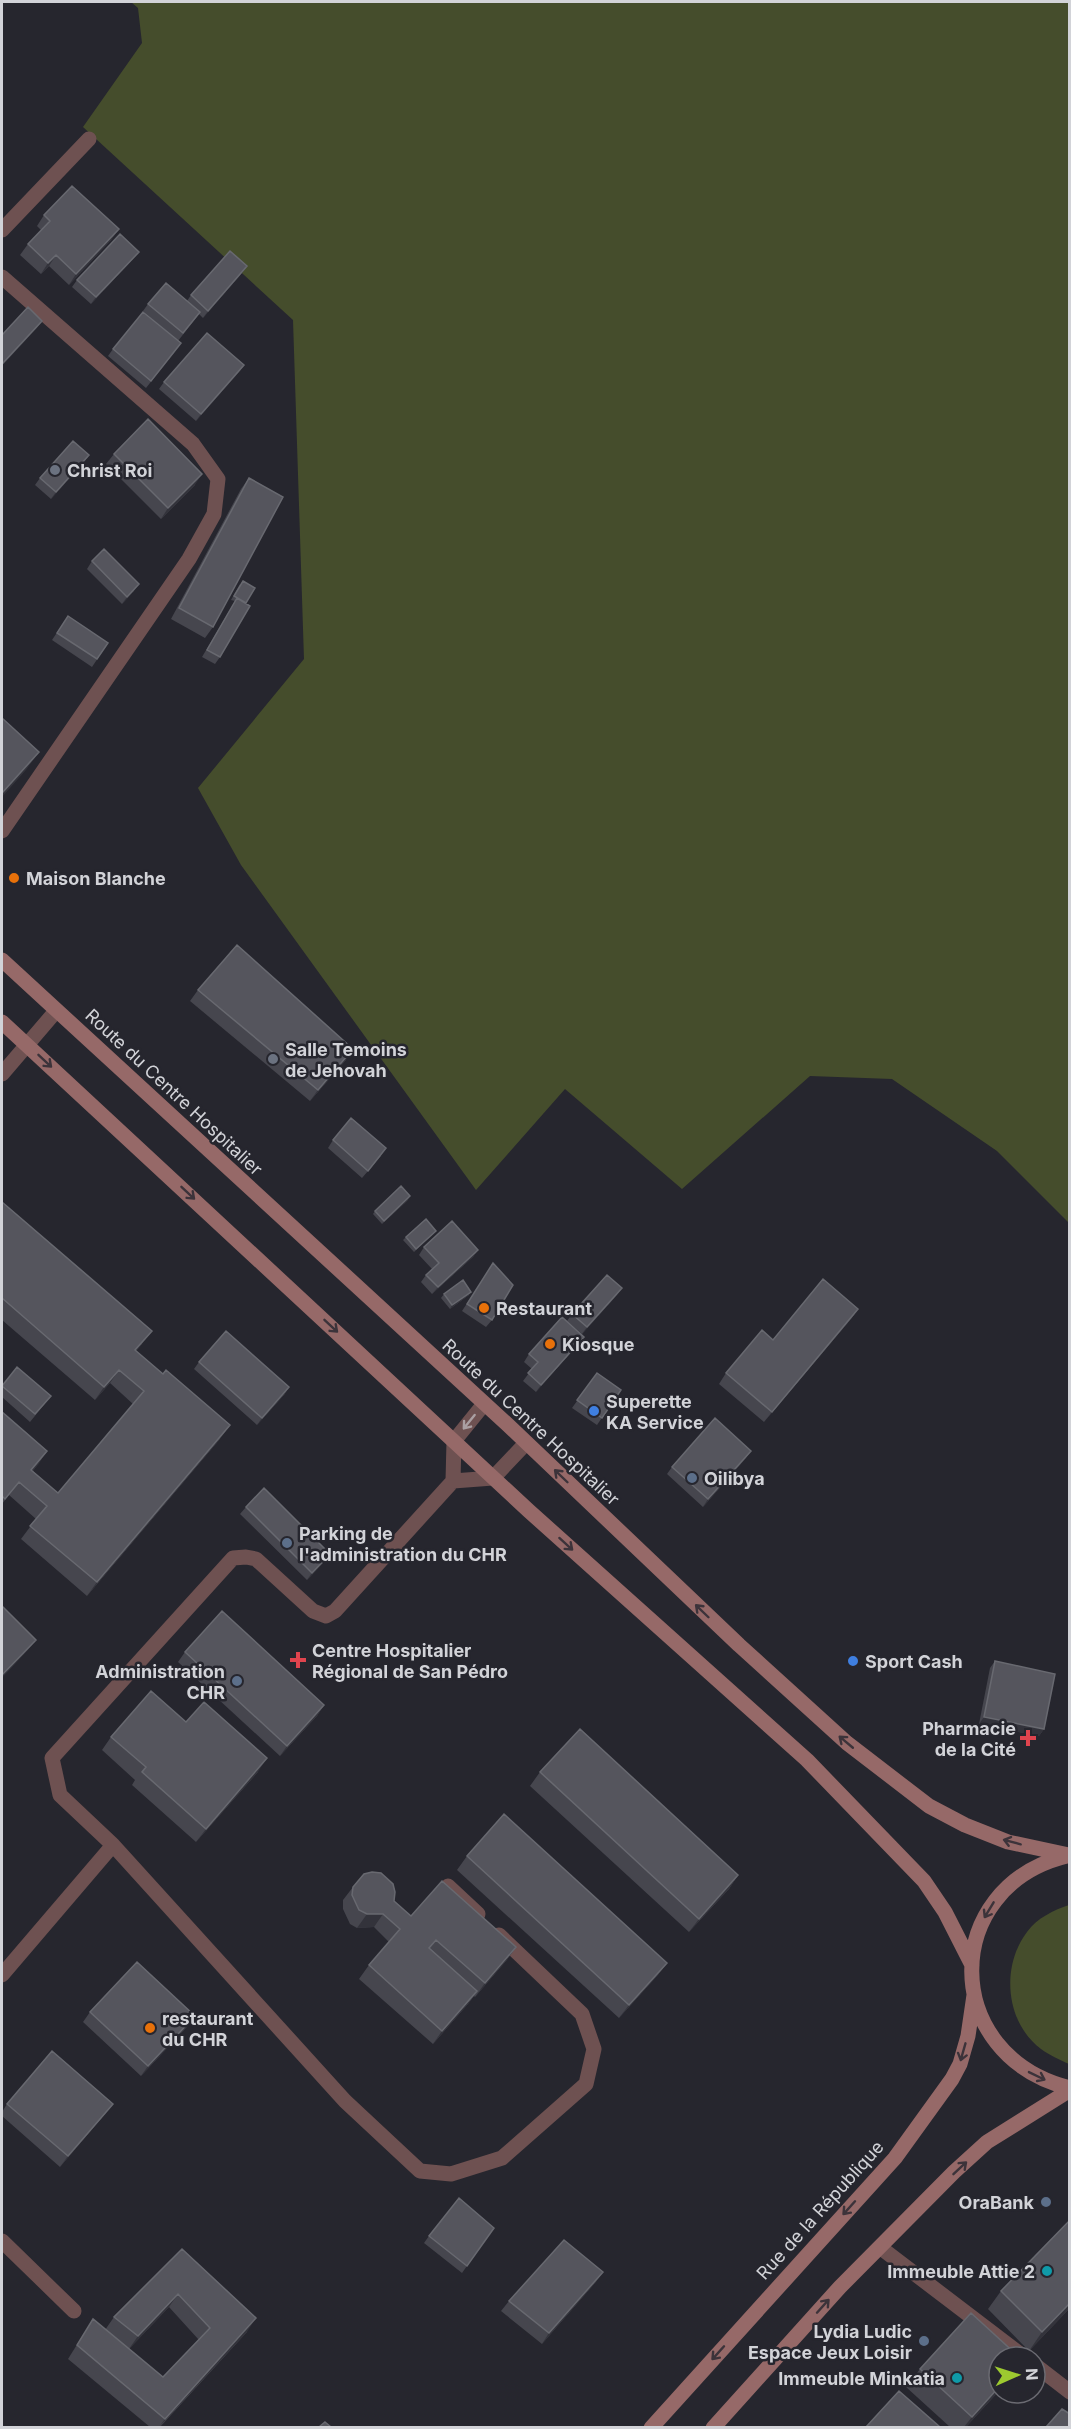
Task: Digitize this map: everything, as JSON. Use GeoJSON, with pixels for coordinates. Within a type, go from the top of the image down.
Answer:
{"type":"FeatureCollection","features":[{"type":"Feature","properties":{"kind":"street"},"geometry":{"type":"LineString","coordinates":[[2,230],[89,139]]}},
{"type":"Feature","properties":{"kind":"street"},"geometry":{"type":"LineString","coordinates":[[2,277],[193,444],[218,479],[214,514],[189,559],[2,831]]}},
{"type":"Feature","properties":{"kind":"street","name":"Route du Centre Hospitalier"},"geometry":{"type":"LineString","coordinates":[[2,960],[526,1443],[747,1653],[847,1743],[929,1806],[965,1825],[1008,1842],[1069,1855]]}},
{"type":"Feature","properties":{"kind":"street"},"geometry":{"type":"LineString","coordinates":[[2,1074],[56,1011]]}},
{"type":"Feature","properties":{"kind":"street"},"geometry":{"type":"LineString","coordinates":[[2,1022],[493,1478],[807,1760],[924,1881],[945,1912],[972,1965]]}},
{"type":"Feature","properties":{"kind":"street"},"geometry":{"type":"LineString","coordinates":[[448,1886],[582,2014],[594,2049],[586,2084],[502,2158],[451,2174],[420,2171],[345,2101],[112,1845],[60,1795],[52,1758],[233,1558],[256,1559],[314,1611],[326,1616],[335,1611],[453,1481],[454,1441],[484,1404]]}},
{"type":"Feature","properties":{"kind":"street"},"geometry":{"type":"LineString","coordinates":[[453,1481],[493,1478],[526,1443]]}},
{"type":"Feature","properties":{"kind":"street"},"geometry":{"type":"LineString","coordinates":[[2,1975],[112,1845]]}},
{"type":"Feature","properties":{"kind":"street"},"geometry":{"type":"LineString","coordinates":[[1069,1855],[1041,1863],[1007,1887],[993,1903],[983,1920],[976,1940],[972,1965],[974,1995],[989,2033],[1008,2057],[1033,2076],[1070,2089]]}},
{"type":"Feature","properties":{"kind":"street","name":"Rue de la République"},"geometry":{"type":"LineString","coordinates":[[651,2427],[895,2158],[952,2079],[960,2064],[968,2036],[974,1995]]}},
{"type":"Feature","properties":{"kind":"street"},"geometry":{"type":"LineString","coordinates":[[713,2427],[840,2287],[987,2142],[1070,2089]]}},
{"type":"Feature","properties":{"kind":"street"},"geometry":{"type":"LineString","coordinates":[[2,2241],[75,2311]]}},
{"type":"Feature","properties":{"kind":"street"},"geometry":{"type":"LineString","coordinates":[[881,2248],[1008,2345]]}},
{"type":"Feature","properties":{"kind":"street"},"geometry":{"type":"LineString","coordinates":[[1047,2375],[1070,2392]]}},
{"type":"Feature","properties":{"kind":"green space"},"geometry":{"type":"Polygon","coordinates":[[[131,2],[1069,2],[1069,1223],[997,1151],[892,1079],[810,1076],[682,1189],[565,1089],[476,1190],[241,865],[198,788],[304,659],[293,320],[83,127],[142,43],[138,8],[131,2]]]}},
{"type":"Feature","properties":{"kind":"green space"},"geometry":{"type":"Polygon","coordinates":[[[1070,1905],[1069,2064],[1044,2051],[1029,2038],[1014,2009],[1011,1977],[1013,1961],[1027,1932],[1046,1915],[1070,1905]]]}},
{"type":"Feature","properties":{"kind":"building"},"geometry":{"type":"Polygon","coordinates":[[[72,186],[119,229],[76,274],[56,255],[48,263],[28,244],[50,221],[44,215],[72,186]]]}},
{"type":"Feature","properties":{"kind":"building"},"geometry":{"type":"Polygon","coordinates":[[[120,234],[139,252],[96,297],[77,280],[120,234]]]}},
{"type":"Feature","properties":{"kind":"building"},"geometry":{"type":"Polygon","coordinates":[[[230,251],[247,266],[208,311],[191,295],[230,251]]]}},
{"type":"Feature","properties":{"kind":"building"},"geometry":{"type":"Polygon","coordinates":[[[166,283],[200,312],[183,333],[148,304],[166,283]]]}},
{"type":"Feature","properties":{"kind":"building"},"geometry":{"type":"Polygon","coordinates":[[[28,307],[42,321],[2,364],[2,335],[28,307]]]}},
{"type":"Feature","properties":{"kind":"building"},"geometry":{"type":"Polygon","coordinates":[[[143,312],[181,343],[151,381],[113,349],[143,312]]]}},
{"type":"Feature","properties":{"kind":"building"},"geometry":{"type":"Polygon","coordinates":[[[207,333],[244,365],[201,414],[164,382],[207,333]]]}},
{"type":"Feature","properties":{"kind":"building"},"geometry":{"type":"Polygon","coordinates":[[[148,419],[202,474],[168,508],[114,454],[148,419]]]}},
{"type":"Feature","properties":{"kind":"building"},"geometry":{"type":"Polygon","coordinates":[[[73,441],[89,455],[56,492],[40,478],[73,441]]]}},
{"type":"Feature","properties":{"kind":"building"},"geometry":{"type":"Polygon","coordinates":[[[249,478],[283,497],[213,627],[179,608],[249,478]]]}},
{"type":"Feature","properties":{"kind":"building"},"geometry":{"type":"Polygon","coordinates":[[[104,549],[139,584],[127,597],[92,561],[104,549]]]}},
{"type":"Feature","properties":{"kind":"building"},"geometry":{"type":"Polygon","coordinates":[[[243,581],[255,588],[246,603],[234,596],[243,581]]]}},
{"type":"Feature","properties":{"kind":"building"},"geometry":{"type":"Polygon","coordinates":[[[237,598],[250,606],[220,657],[207,650],[237,598]]]}},
{"type":"Feature","properties":{"kind":"building"},"geometry":{"type":"Polygon","coordinates":[[[68,616],[108,643],[97,659],[57,633],[68,616]]]}},
{"type":"Feature","properties":{"kind":"building"},"geometry":{"type":"Polygon","coordinates":[[[2,718],[39,752],[2,793],[2,718]]]}},
{"type":"Feature","properties":{"kind":"building"},"geometry":{"type":"Polygon","coordinates":[[[237,945],[353,1049],[318,1090],[198,990],[237,945]]]}},
{"type":"Feature","properties":{"kind":"building"},"geometry":{"type":"Polygon","coordinates":[[[351,1118],[386,1148],[368,1171],[333,1140],[351,1118]]]}},
{"type":"Feature","properties":{"kind":"building"},"geometry":{"type":"Polygon","coordinates":[[[401,1186],[410,1196],[384,1221],[375,1211],[401,1186]]]}},
{"type":"Feature","properties":{"kind":"building"},"geometry":{"type":"Polygon","coordinates":[[[2,1202],[152,1331],[135,1350],[163,1374],[166,1370],[230,1425],[97,1582],[30,1526],[47,1506],[19,1482],[5,1499],[2,1496],[2,1412],[47,1451],[31,1470],[58,1493],[144,1391],[119,1370],[104,1387],[2,1298],[2,1202]]]}},
{"type":"Feature","properties":{"kind":"building"},"geometry":{"type":"Polygon","coordinates":[[[426,1219],[436,1231],[416,1249],[406,1237],[426,1219]]]}},
{"type":"Feature","properties":{"kind":"building"},"geometry":{"type":"Polygon","coordinates":[[[452,1221],[478,1250],[438,1287],[426,1275],[439,1263],[424,1247],[452,1221]]]}},
{"type":"Feature","properties":{"kind":"building"},"geometry":{"type":"Polygon","coordinates":[[[493,1263],[513,1285],[492,1320],[467,1304],[493,1263]]]}},
{"type":"Feature","properties":{"kind":"building"},"geometry":{"type":"Polygon","coordinates":[[[607,1275],[622,1288],[587,1327],[572,1314],[607,1275]]]}},
{"type":"Feature","properties":{"kind":"building"},"geometry":{"type":"Polygon","coordinates":[[[823,1279],[858,1309],[772,1412],[726,1373],[762,1330],[773,1340],[823,1279]]]}},
{"type":"Feature","properties":{"kind":"building"},"geometry":{"type":"Polygon","coordinates":[[[463,1280],[471,1292],[452,1305],[444,1294],[463,1280]]]}},
{"type":"Feature","properties":{"kind":"building"},"geometry":{"type":"Polygon","coordinates":[[[562,1317],[584,1337],[541,1385],[528,1373],[538,1362],[529,1354],[562,1317]]]}},
{"type":"Feature","properties":{"kind":"building"},"geometry":{"type":"Polygon","coordinates":[[[226,1331],[289,1387],[262,1418],[199,1362],[226,1331]]]}},
{"type":"Feature","properties":{"kind":"building"},"geometry":{"type":"Polygon","coordinates":[[[17,1367],[51,1396],[35,1414],[2,1386],[17,1367]]]}},
{"type":"Feature","properties":{"kind":"building"},"geometry":{"type":"Polygon","coordinates":[[[597,1373],[621,1390],[602,1418],[577,1400],[597,1373]]]}},
{"type":"Feature","properties":{"kind":"building"},"geometry":{"type":"Polygon","coordinates":[[[715,1418],[751,1451],[708,1499],[672,1467],[715,1418]]]}},
{"type":"Feature","properties":{"kind":"building"},"geometry":{"type":"Polygon","coordinates":[[[264,1488],[330,1554],[312,1573],[246,1507],[264,1488]]]}},
{"type":"Feature","properties":{"kind":"building"},"geometry":{"type":"Polygon","coordinates":[[[2,1606],[36,1640],[2,1675],[2,1606]]]}},
{"type":"Feature","properties":{"kind":"building"},"geometry":{"type":"Polygon","coordinates":[[[222,1611],[324,1705],[287,1746],[185,1652],[222,1611]]]}},
{"type":"Feature","properties":{"kind":"building"},"geometry":{"type":"Polygon","coordinates":[[[995,1661],[1055,1674],[1044,1729],[984,1717],[995,1661]]]}},
{"type":"Feature","properties":{"kind":"building"},"geometry":{"type":"Polygon","coordinates":[[[151,1691],[186,1722],[204,1702],[267,1758],[206,1829],[142,1772],[146,1767],[111,1737],[151,1691]]]}},
{"type":"Feature","properties":{"kind":"building"},"geometry":{"type":"Polygon","coordinates":[[[580,1729],[738,1875],[699,1919],[540,1772],[580,1729]]]}},
{"type":"Feature","properties":{"kind":"building"},"geometry":{"type":"Polygon","coordinates":[[[504,1814],[667,1963],[629,2005],[467,1856],[504,1814]]]}},
{"type":"Feature","properties":{"kind":"building"},"geometry":{"type":"Polygon","coordinates":[[[381,1873],[393,1884],[394,1901],[411,1916],[442,1881],[516,1947],[485,1983],[436,1940],[429,1948],[477,1991],[442,2031],[369,1965],[400,1929],[383,1914],[367,1914],[359,1910],[352,1895],[353,1887],[364,1874],[381,1873]]]}},
{"type":"Feature","properties":{"kind":"building"},"geometry":{"type":"Polygon","coordinates":[[[137,1962],[195,2016],[148,2066],[90,2012],[137,1962]]]}},
{"type":"Feature","properties":{"kind":"building"},"geometry":{"type":"Polygon","coordinates":[[[52,2051],[113,2104],[68,2156],[7,2104],[52,2051]]]}},
{"type":"Feature","properties":{"kind":"building"},"geometry":{"type":"Polygon","coordinates":[[[459,2198],[494,2228],[467,2266],[429,2236],[459,2198]]]}},
{"type":"Feature","properties":{"kind":"building","name":"Immeuble Attie 2"},"geometry":{"type":"Polygon","coordinates":[[[1070,2220],[1070,2303],[1042,2332],[1001,2291],[1070,2220]]]}},
{"type":"Feature","properties":{"kind":"building"},"geometry":{"type":"Polygon","coordinates":[[[564,2240],[603,2272],[549,2333],[509,2301],[564,2240]]]}},
{"type":"Feature","properties":{"kind":"building"},"geometry":{"type":"Polygon","coordinates":[[[182,2249],[256,2318],[165,2419],[77,2345],[93,2319],[163,2377],[210,2328],[178,2294],[138,2336],[114,2317],[182,2249]]]}},
{"type":"Feature","properties":{"kind":"building","name":"Immeuble Minkatia"},"geometry":{"type":"Polygon","coordinates":[[[971,2313],[1006,2345],[987,2345],[987,2400],[972,2417],[920,2369],[971,2313]]]}},
{"type":"Feature","properties":{"kind":"building"},"geometry":{"type":"Polygon","coordinates":[[[899,2391],[940,2427],[866,2427],[899,2391]]]}},
{"type":"Feature","properties":{"kind":"building"},"geometry":{"type":"Polygon","coordinates":[[[1062,2409],[1070,2414],[1070,2427],[1046,2427],[1062,2409]]]}},
{"type":"Feature","properties":{"kind":"building"},"geometry":{"type":"Polygon","coordinates":[[[325,2422],[331,2427],[319,2427],[325,2422]]]}},
{"type":"Feature","properties":{"kind":"place","name":"Christ Roi"},"geometry":{"type":"Point","coordinates":[55,470]}},
{"type":"Feature","properties":{"kind":"place","name":"Maison Blanche"},"geometry":{"type":"Point","coordinates":[14,878]}},
{"type":"Feature","properties":{"kind":"place","name":"Salle Temoins de Jehovah"},"geometry":{"type":"Point","coordinates":[273,1059]}},
{"type":"Feature","properties":{"kind":"place","name":"Restaurant"},"geometry":{"type":"Point","coordinates":[484,1308]}},
{"type":"Feature","properties":{"kind":"place","name":"Kiosque"},"geometry":{"type":"Point","coordinates":[550,1344]}},
{"type":"Feature","properties":{"kind":"place","name":"Superette KA Service"},"geometry":{"type":"Point","coordinates":[594,1411]}},
{"type":"Feature","properties":{"kind":"place","name":"Oilibya"},"geometry":{"type":"Point","coordinates":[692,1478]}},
{"type":"Feature","properties":{"kind":"place","name":"Parking de l'administration du CHR"},"geometry":{"type":"Point","coordinates":[287,1543]}},
{"type":"Feature","properties":{"kind":"place","name":"Centre Hospitalier Régional de San Pédro"},"geometry":{"type":"Point","coordinates":[298,1660]}},
{"type":"Feature","properties":{"kind":"place","name":"Sport Cash"},"geometry":{"type":"Point","coordinates":[853,1661]}},
{"type":"Feature","properties":{"kind":"place","name":"Administration CHR"},"geometry":{"type":"Point","coordinates":[237,1681]}},
{"type":"Feature","properties":{"kind":"place","name":"Pharmacie de la Cité"},"geometry":{"type":"Point","coordinates":[1028,1738]}},
{"type":"Feature","properties":{"kind":"place","name":"restaurant du CHR"},"geometry":{"type":"Point","coordinates":[150,2028]}},
{"type":"Feature","properties":{"kind":"place","name":"OraBank"},"geometry":{"type":"Point","coordinates":[1046,2202]}},
{"type":"Feature","properties":{"kind":"place","name":"Immeuble Attie 2"},"geometry":{"type":"Point","coordinates":[1047,2271]}},
{"type":"Feature","properties":{"kind":"place","name":"Lydia Ludic Espace Jeux Loisir"},"geometry":{"type":"Point","coordinates":[924,2341]}},
{"type":"Feature","properties":{"kind":"place","name":"Immeuble Minkatia"},"geometry":{"type":"Point","coordinates":[957,2378]}}]}
